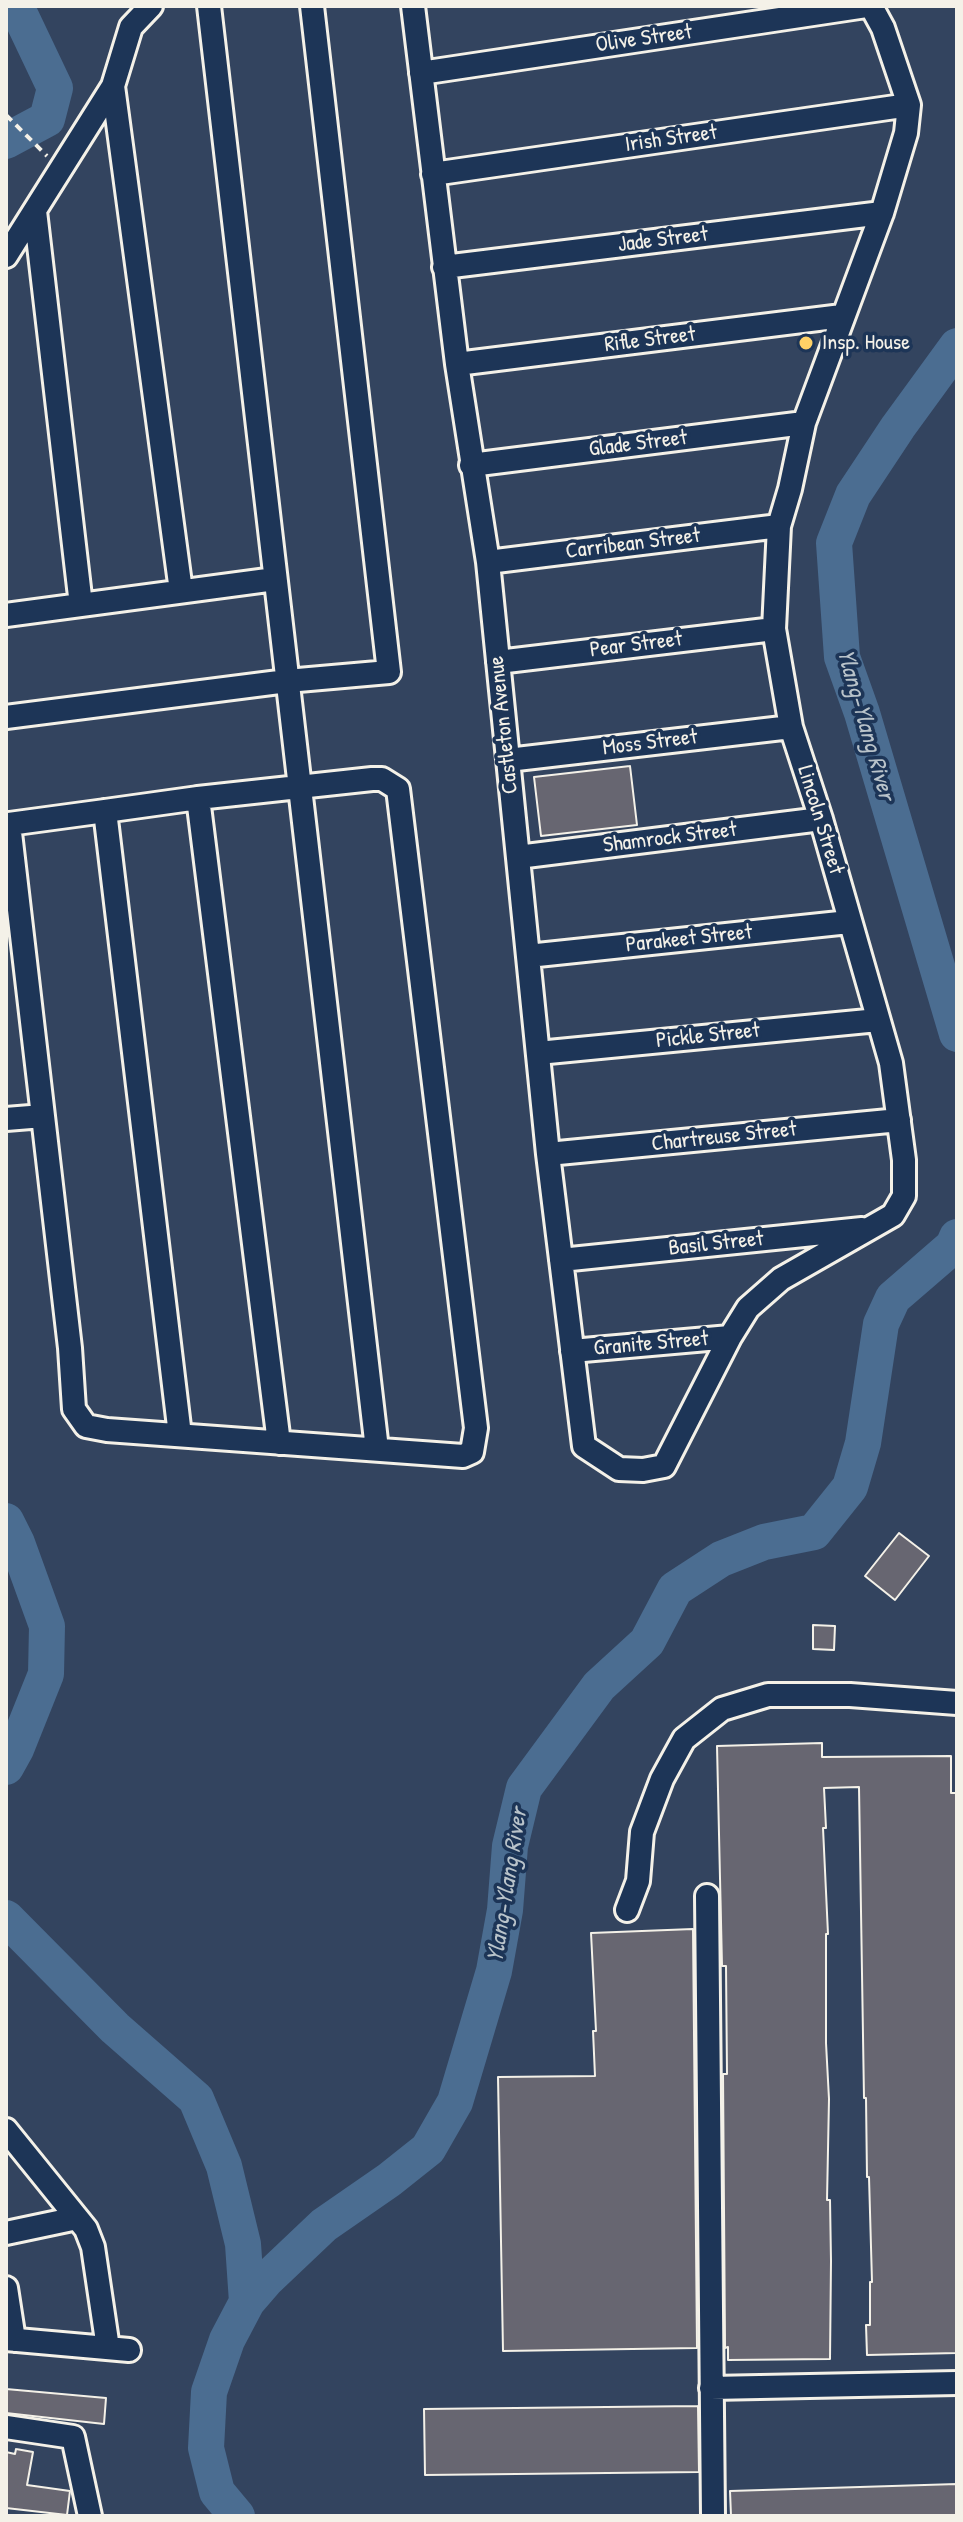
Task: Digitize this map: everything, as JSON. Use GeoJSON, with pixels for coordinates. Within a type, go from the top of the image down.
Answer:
{"type":"FeatureCollection","features":[{"type":"Feature","properties":{"kind":"street"},"geometry":{"type":"LineString","coordinates":[[6,256],[113,86],[131,27],[151,6]]}},
{"type":"Feature","properties":{"kind":"street"},"geometry":{"type":"LineString","coordinates":[[209,6],[377,1449]]}},
{"type":"Feature","properties":{"kind":"street"},"geometry":{"type":"LineString","coordinates":[[6,717],[287,681],[389,672],[312,6]]}},
{"type":"Feature","properties":{"kind":"street","name":"Castleton Avenue"},"geometry":{"type":"LineString","coordinates":[[413,6],[457,364],[488,562],[548,1154],[584,1446]]}},
{"type":"Feature","properties":{"kind":"street","name":"Olive Street"},"geometry":{"type":"LineString","coordinates":[[421,73],[869,6]]}},
{"type":"Feature","properties":{"kind":"street","name":"Lincoln Street"},"geometry":{"type":"LineString","coordinates":[[584,1446],[619,1469],[643,1470],[664,1466],[748,1308],[781,1279],[893,1215],[904,1196],[904,1160],[891,1063],[821,819],[791,727],[774,629],[779,526],[804,423],[882,213],[906,133],[909,105],[883,28],[869,6]]}},
{"type":"Feature","properties":{"kind":"street"},"geometry":{"type":"LineString","coordinates":[[113,86],[181,591]]}},
{"type":"Feature","properties":{"kind":"street","name":"Irish Street"},"geometry":{"type":"LineString","coordinates":[[433,174],[909,105]]}},
{"type":"Feature","properties":{"kind":"street"},"geometry":{"type":"LineString","coordinates":[[35,211],[81,605]]}},
{"type":"Feature","properties":{"kind":"street","name":"Jade Street"},"geometry":{"type":"LineString","coordinates":[[444,267],[882,213]]}},
{"type":"Feature","properties":{"kind":"street","name":"Rifle Street"},"geometry":{"type":"LineString","coordinates":[[457,364],[842,316]]}},
{"type":"Feature","properties":{"kind":"street","name":"Glade Street"},"geometry":{"type":"LineString","coordinates":[[471,465],[804,423]]}},
{"type":"Feature","properties":{"kind":"street","name":"Carribean Street"},"geometry":{"type":"LineString","coordinates":[[488,562],[779,526]]}},
{"type":"Feature","properties":{"kind":"street"},"geometry":{"type":"LineString","coordinates":[[6,615],[275,579]]}},
{"type":"Feature","properties":{"kind":"street","name":"Pear Street"},"geometry":{"type":"LineString","coordinates":[[498,662],[774,629]]}},
{"type":"Feature","properties":{"kind":"street","name":"Moss Street"},"geometry":{"type":"LineString","coordinates":[[508,760],[791,727]]}},
{"type":"Feature","properties":{"kind":"street"},"geometry":{"type":"LineString","coordinates":[[382,779],[398,789],[474,1412],[474,1446],[472,1452],[463,1456],[86,1426],[74,1409],[70,1348],[8,824],[198,798],[382,779]]}},
{"type":"Feature","properties":{"kind":"street"},"geometry":{"type":"LineString","coordinates":[[198,798],[279,1443]]}},
{"type":"Feature","properties":{"kind":"street"},"geometry":{"type":"LineString","coordinates":[[105,811],[180,1435]]}},
{"type":"Feature","properties":{"kind":"street","name":"Shamrock Street"},"geometry":{"type":"LineString","coordinates":[[518,857],[821,819]]}},
{"type":"Feature","properties":{"kind":"street","name":"Parakeet Street"},"geometry":{"type":"LineString","coordinates":[[528,956],[849,922]]}},
{"type":"Feature","properties":{"kind":"street","name":"Pickle Street"},"geometry":{"type":"LineString","coordinates":[[538,1053],[878,1020]]}},
{"type":"Feature","properties":{"kind":"street"},"geometry":{"type":"LineString","coordinates":[[6,1119],[43,1116]]}},
{"type":"Feature","properties":{"kind":"street","name":"Chartreuse Street"},"geometry":{"type":"LineString","coordinates":[[548,1154],[899,1120]]}},
{"type":"Feature","properties":{"kind":"street","name":"Basil Street"},"geometry":{"type":"LineString","coordinates":[[561,1260],[870,1228]]}},
{"type":"Feature","properties":{"kind":"street","name":"Granite Street"},"geometry":{"type":"LineString","coordinates":[[572,1351],[730,1337]]}},
{"type":"Feature","properties":{"kind":"street"},"geometry":{"type":"LineString","coordinates":[[627,1910],[638,1881],[642,1832],[662,1779],[684,1739],[722,1709],[768,1695],[850,1695],[957,1703]]}},
{"type":"Feature","properties":{"kind":"street"},"geometry":{"type":"LineString","coordinates":[[707,1896],[713,2516]]}},
{"type":"Feature","properties":{"kind":"street"},"geometry":{"type":"LineString","coordinates":[[6,2288],[10,2340],[118,2349],[86,2229],[9,2137]]}},
{"type":"Feature","properties":{"kind":"street"},"geometry":{"type":"LineString","coordinates":[[6,2233],[77,2218]]}},
{"type":"Feature","properties":{"kind":"street"},"geometry":{"type":"LineString","coordinates":[[711,2388],[957,2383]]}},
{"type":"Feature","properties":{"kind":"street"},"geometry":{"type":"LineString","coordinates":[[6,2427],[73,2437],[90,2516]]}},
{"type":"Feature","properties":{"kind":"path"},"geometry":{"type":"LineString","coordinates":[[6,115],[34,143]]}},
{"type":"Feature","properties":{"kind":"building"},"geometry":{"type":"Polygon","coordinates":[[[630,766],[637,825],[541,836],[534,777],[630,766]]]}},
{"type":"Feature","properties":{"kind":"building"},"geometry":{"type":"Polygon","coordinates":[[[899,1533],[929,1556],[895,1600],[865,1576],[899,1533]]]}},
{"type":"Feature","properties":{"kind":"building"},"geometry":{"type":"Polygon","coordinates":[[[813,1625],[835,1626],[834,1650],[813,1649],[813,1625]]]}},
{"type":"Feature","properties":{"kind":"building"},"geometry":{"type":"Polygon","coordinates":[[[822,1743],[822,1757],[951,1756],[951,1793],[957,1793],[957,2353],[867,2355],[866,2325],[870,2325],[872,2282],[864,2098],[859,1787],[824,1788],[828,1934],[826,2043],[830,2359],[728,2360],[728,2347],[725,2348],[723,2074],[727,2074],[726,1966],[722,1966],[717,1746],[822,1743]]]}},
{"type":"Feature","properties":{"kind":"building"},"geometry":{"type":"Polygon","coordinates":[[[693,1929],[697,2348],[503,2351],[498,2077],[595,2076],[591,1933],[693,1929]]]}},
{"type":"Feature","properties":{"kind":"building"},"geometry":{"type":"Polygon","coordinates":[[[6,2389],[106,2398],[104,2424],[6,2413],[6,2389]]]}},
{"type":"Feature","properties":{"kind":"building"},"geometry":{"type":"Polygon","coordinates":[[[698,2406],[699,2472],[425,2475],[424,2409],[698,2406]]]}},
{"type":"Feature","properties":{"kind":"building"},"geometry":{"type":"Polygon","coordinates":[[[16,2449],[33,2452],[27,2485],[70,2491],[67,2515],[6,2508],[6,2452],[15,2454],[16,2449]]]}},
{"type":"Feature","properties":{"kind":"building"},"geometry":{"type":"Polygon","coordinates":[[[957,2484],[957,2516],[731,2516],[730,2491],[957,2484]]]}},
{"type":"Feature","properties":{"kind":"waterway"},"geometry":{"type":"LineString","coordinates":[[6,141],[47,119],[55,88],[16,6]]}},
{"type":"Feature","properties":{"kind":"waterway","name":"Ylang-Ylang River"},"geometry":{"type":"LineString","coordinates":[[957,346],[853,495],[834,543],[842,657],[862,713],[957,1034]]}},
{"type":"Feature","properties":{"kind":"waterway","name":"Ylang-Ylang River"},"geometry":{"type":"LineString","coordinates":[[237,2516],[217,2492],[206,2448],[209,2392],[227,2340],[247,2302],[266,2280],[324,2225],[428,2149],[455,2102],[494,1971],[505,1910],[510,1846],[524,1788],[599,1686],[647,1642],[675,1589],[721,1559],[764,1542],[814,1532],[850,1487],[863,1443],[881,1324],[893,1298],[953,1246],[957,1237]]}},
{"type":"Feature","properties":{"kind":"waterway"},"geometry":{"type":"LineString","coordinates":[[6,1521],[47,1626],[46,1674],[6,1767]]}},
{"type":"Feature","properties":{"kind":"waterway"},"geometry":{"type":"LineString","coordinates":[[6,1918],[115,2028],[196,2099],[224,2166],[243,2244],[247,2302]]}},
{"type":"Feature","properties":{"kind":"place","name":"Insp. House"},"geometry":{"type":"Point","coordinates":[806,343]}}]}
